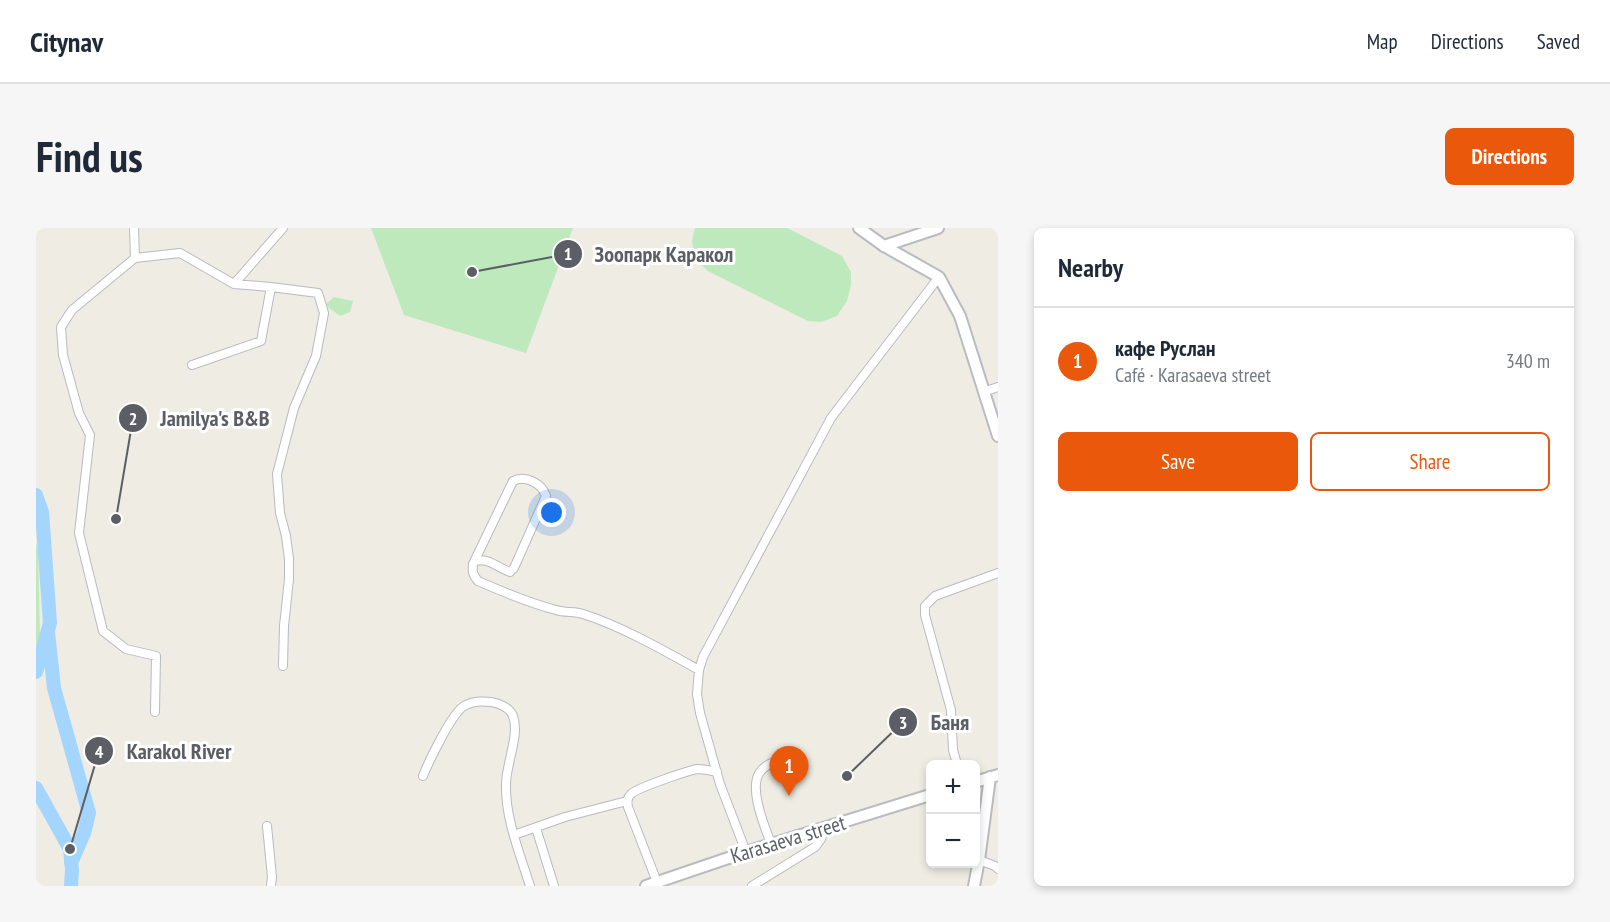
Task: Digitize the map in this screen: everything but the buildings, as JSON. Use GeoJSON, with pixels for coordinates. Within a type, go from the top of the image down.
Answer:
{"type":"FeatureCollection","features":[{"type":"Feature","properties":{"kind":"street"},"geometry":{"type":"LineString","coordinates":[[134,228],[135,258]]}},
{"type":"Feature","properties":{"kind":"street"},"geometry":{"type":"LineString","coordinates":[[234,284],[283,228]]}},
{"type":"Feature","properties":{"kind":"street"},"geometry":{"type":"LineString","coordinates":[[859,228],[884,246],[939,277],[960,316],[998,436]]}},
{"type":"Feature","properties":{"kind":"street"},"geometry":{"type":"LineString","coordinates":[[884,246],[938,228]]}},
{"type":"Feature","properties":{"kind":"street"},"geometry":{"type":"LineString","coordinates":[[155,712],[156,656],[126,650],[104,630],[79,533],[90,435],[79,412],[63,355],[62,336],[62,327],[72,310],[135,258],[180,253],[234,284],[318,294],[324,313],[316,356],[294,408],[277,474],[280,513],[289,559],[283,666]]}},
{"type":"Feature","properties":{"kind":"street"},"geometry":{"type":"LineString","coordinates":[[746,852],[717,772],[700,713],[697,694],[699,670],[708,648],[831,418],[939,277]]}},
{"type":"Feature","properties":{"kind":"street"},"geometry":{"type":"LineString","coordinates":[[192,365],[261,340],[271,287]]}},
{"type":"Feature","properties":{"kind":"street"},"geometry":{"type":"LineString","coordinates":[[983,392],[998,387]]}},
{"type":"Feature","properties":{"kind":"street"},"geometry":{"type":"LineString","coordinates":[[475,561],[484,560],[512,571],[546,496],[540,486],[523,478],[516,478],[513,481],[475,561],[472,570],[478,581],[557,611],[582,613],[657,647],[699,670]]}},
{"type":"Feature","properties":{"kind":"street"},"geometry":{"type":"LineString","coordinates":[[956,760],[951,710],[925,615],[926,606],[934,596],[998,573]]}},
{"type":"Feature","properties":{"kind":"street"},"geometry":{"type":"LineString","coordinates":[[423,776],[430,758],[458,710],[467,704],[483,701],[495,702],[512,713],[514,735],[506,784],[507,803],[530,886]]}},
{"type":"Feature","properties":{"kind":"street"},"geometry":{"type":"LineString","coordinates":[[771,844],[758,807],[757,778],[760,770],[769,764],[789,757]]}},
{"type":"Feature","properties":{"kind":"street"},"geometry":{"type":"LineString","coordinates":[[514,835],[565,817],[627,801],[637,790],[689,771],[700,769],[717,772]]}},
{"type":"Feature","properties":{"kind":"street"},"geometry":{"type":"LineString","coordinates":[[980,854],[994,776]]}},
{"type":"Feature","properties":{"kind":"street","name":"Karasaeva street"},"geometry":{"type":"LineString","coordinates":[[652,884],[926,796]]}},
{"type":"Feature","properties":{"kind":"street"},"geometry":{"type":"LineString","coordinates":[[627,801],[652,884]]}},
{"type":"Feature","properties":{"kind":"street"},"geometry":{"type":"LineString","coordinates":[[267,826],[271,886]]}},
{"type":"Feature","properties":{"kind":"street"},"geometry":{"type":"LineString","coordinates":[[752,886],[767,882],[815,847],[825,827]]}},
{"type":"Feature","properties":{"kind":"street"},"geometry":{"type":"LineString","coordinates":[[536,828],[554,886]]}},
{"type":"Feature","properties":{"kind":"street"},"geometry":{"type":"LineString","coordinates":[[980,860],[998,869]]}},
{"type":"Feature","properties":{"kind":"street"},"geometry":{"type":"LineString","coordinates":[[974,886],[977,868]]}},
{"type":"Feature","properties":{"kind":"green space"},"geometry":{"type":"Polygon","coordinates":[[[371,228],[573,228],[526,353],[404,315],[371,228]]]}},
{"type":"Feature","properties":{"kind":"green space"},"geometry":{"type":"Polygon","coordinates":[[[695,228],[787,228],[842,256],[851,272],[847,301],[837,316],[821,322],[808,321],[708,271],[695,259],[692,241],[695,228]]]}},
{"type":"Feature","properties":{"kind":"green space"},"geometry":{"type":"Polygon","coordinates":[[[334,297],[353,301],[350,312],[340,316],[325,305],[334,297]]]}},
{"type":"Feature","properties":{"kind":"green space"},"geometry":{"type":"Polygon","coordinates":[[[36,542],[40,634],[36,649],[36,542]]]}},
{"type":"Feature","properties":{"kind":"waterway"},"geometry":{"type":"LineString","coordinates":[[36,495],[42,512],[50,623],[36,672]]}},
{"type":"Feature","properties":{"kind":"waterway"},"geometry":{"type":"LineString","coordinates":[[48,632],[54,688],[89,813],[84,833],[71,863]]}},
{"type":"Feature","properties":{"kind":"waterway"},"geometry":{"type":"LineString","coordinates":[[36,788],[70,849],[71,886]]}},
{"type":"Feature","properties":{"kind":"place","name":"Зоопарк Каракол"},"geometry":{"type":"Point","coordinates":[472,272]}},
{"type":"Feature","properties":{"kind":"place","name":"Jamilya's B&B"},"geometry":{"type":"Point","coordinates":[116,519]}},
{"type":"Feature","properties":{"kind":"place","name":"Баня"},"geometry":{"type":"Point","coordinates":[847,776]}},
{"type":"Feature","properties":{"kind":"place","name":"кафе Руслан"},"geometry":{"type":"Point","coordinates":[789,796]}},
{"type":"Feature","properties":{"kind":"place","name":"Karakol River"},"geometry":{"type":"Point","coordinates":[70,849]}}]}
